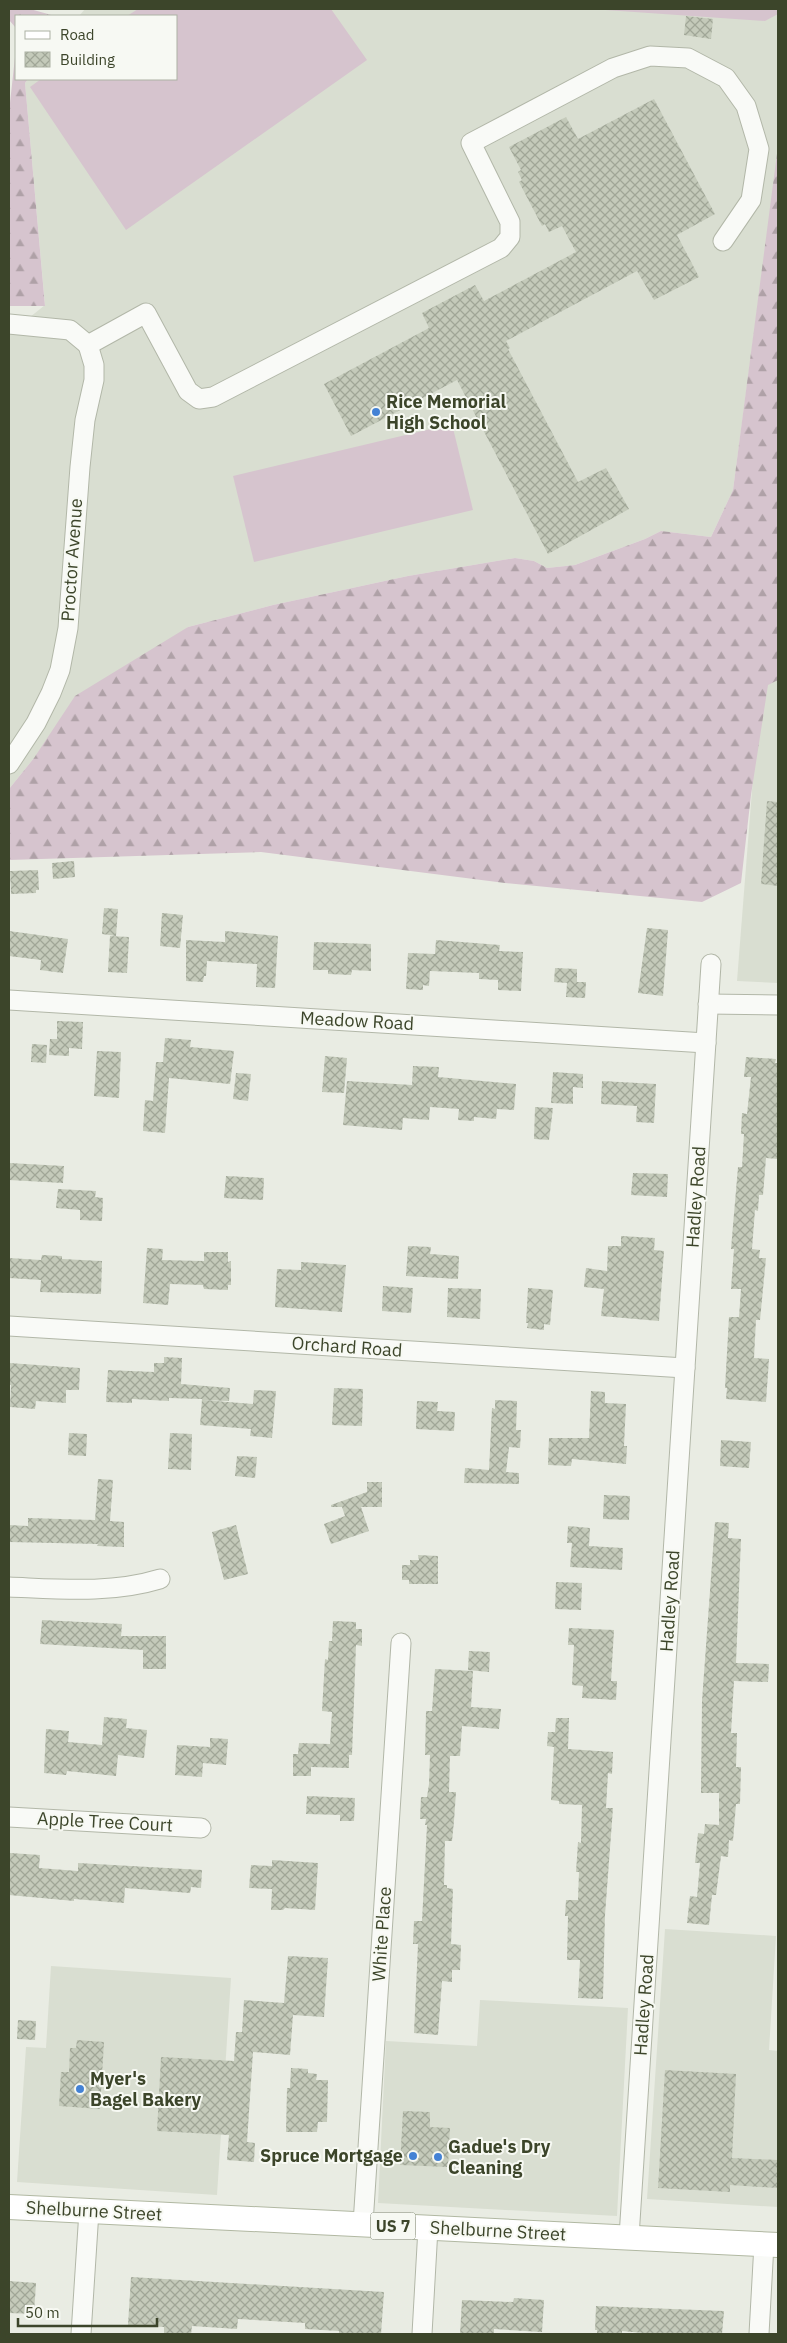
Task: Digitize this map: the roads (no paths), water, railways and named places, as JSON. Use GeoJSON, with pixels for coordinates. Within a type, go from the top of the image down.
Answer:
{"type":"FeatureCollection","features":[{"type":"Feature","properties":{"kind":"main road","name":"Shelburne Street"},"geometry":{"type":"LineString","coordinates":[[9,2207],[771,2244]]}},
{"type":"Feature","properties":{"kind":"street"},"geometry":{"type":"LineString","coordinates":[[9,324],[70,330],[88,344],[146,313],[188,392],[199,399],[213,397],[501,248],[510,237],[510,222],[471,143],[613,68],[650,56],[688,58],[726,78],[746,106],[759,149],[751,200],[723,240]]}},
{"type":"Feature","properties":{"kind":"street","name":"Proctor Avenue"},"geometry":{"type":"LineString","coordinates":[[9,764],[36,723],[60,670],[68,628],[85,420],[94,380],[94,365],[88,344]]}},
{"type":"Feature","properties":{"kind":"street","name":"Hadley Road"},"geometry":{"type":"LineString","coordinates":[[629,2238],[711,964]]}},
{"type":"Feature","properties":{"kind":"street","name":"Meadow Road"},"geometry":{"type":"LineString","coordinates":[[9,1000],[706,1043]]}},
{"type":"Feature","properties":{"kind":"street"},"geometry":{"type":"LineString","coordinates":[[708,1004],[778,1005]]}},
{"type":"Feature","properties":{"kind":"street","name":"Orchard Road"},"geometry":{"type":"LineString","coordinates":[[9,1326],[685,1368]]}},
{"type":"Feature","properties":{"kind":"street"},"geometry":{"type":"LineString","coordinates":[[9,1587],[117,1588],[138,1586],[160,1579]]}},
{"type":"Feature","properties":{"kind":"street","name":"White Place"},"geometry":{"type":"LineString","coordinates":[[363,2224],[401,1643]]}},
{"type":"Feature","properties":{"kind":"street","name":"Apple Tree Court"},"geometry":{"type":"LineString","coordinates":[[9,1817],[201,1828]]}},
{"type":"Feature","properties":{"kind":"street"},"geometry":{"type":"LineString","coordinates":[[81,2334],[89,2211]]}},
{"type":"Feature","properties":{"kind":"street"},"geometry":{"type":"LineString","coordinates":[[422,2334],[428,2228]]}},
{"type":"Feature","properties":{"kind":"street"},"geometry":{"type":"LineString","coordinates":[[759,2334],[771,2244]]}},
{"type":"Feature","properties":{"kind":"place","name":"Rice Memorial High School"},"geometry":{"type":"Point","coordinates":[376,412]}},
{"type":"Feature","properties":{"kind":"place","name":"Myer's Bagel Bakery"},"geometry":{"type":"Point","coordinates":[80,2089]}},
{"type":"Feature","properties":{"kind":"place","name":"Spruce Mortgage"},"geometry":{"type":"Point","coordinates":[413,2156]}},
{"type":"Feature","properties":{"kind":"place","name":"Gadue's Dry Cleaning"},"geometry":{"type":"Point","coordinates":[438,2157]}}]}
